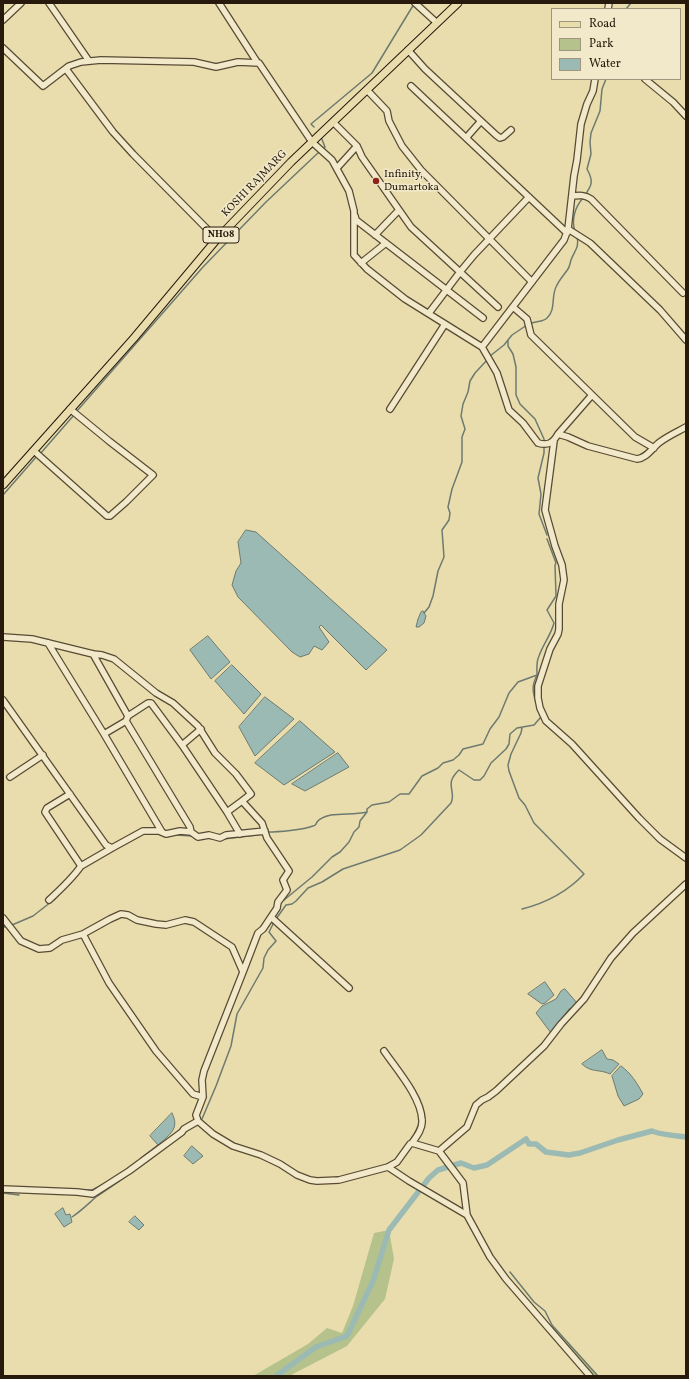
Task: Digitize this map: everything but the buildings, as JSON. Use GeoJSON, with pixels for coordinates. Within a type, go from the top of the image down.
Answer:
{"type":"FeatureCollection","features":[{"type":"Feature","properties":{"kind":"main road","name":"KOSHI RAJMARG"},"geometry":{"type":"LineString","coordinates":[[3,485],[134,338],[217,239],[312,142],[458,3]]}},
{"type":"Feature","properties":{"kind":"street"},"geometry":{"type":"LineString","coordinates":[[3,20],[21,3]]}},
{"type":"Feature","properties":{"kind":"street"},"geometry":{"type":"LineString","coordinates":[[49,3],[89,61]]}},
{"type":"Feature","properties":{"kind":"street"},"geometry":{"type":"LineString","coordinates":[[219,3],[257,62],[261,64],[312,142],[332,160],[349,191],[356,220],[482,318]]}},
{"type":"Feature","properties":{"kind":"street"},"geometry":{"type":"LineString","coordinates":[[417,4],[437,23]]}},
{"type":"Feature","properties":{"kind":"street"},"geometry":{"type":"LineString","coordinates":[[3,48],[41,86],[44,86],[66,69],[80,62],[89,61],[194,62],[216,67],[238,62],[257,62]]}},
{"type":"Feature","properties":{"kind":"street"},"geometry":{"type":"LineString","coordinates":[[408,50],[425,69],[500,138],[511,130]]}},
{"type":"Feature","properties":{"kind":"street"},"geometry":{"type":"LineString","coordinates":[[66,69],[113,132],[217,239]]}},
{"type":"Feature","properties":{"kind":"street"},"geometry":{"type":"LineString","coordinates":[[482,347],[571,232],[572,196],[582,124],[587,104],[593,91],[595,80]]}},
{"type":"Feature","properties":{"kind":"street"},"geometry":{"type":"LineString","coordinates":[[646,80],[673,102],[686,116]]}},
{"type":"Feature","properties":{"kind":"street"},"geometry":{"type":"LineString","coordinates":[[411,86],[529,197],[571,232],[590,243],[660,310],[686,340]]}},
{"type":"Feature","properties":{"kind":"street"},"geometry":{"type":"LineString","coordinates":[[367,90],[387,111],[389,121],[402,146],[421,170],[532,282]]}},
{"type":"Feature","properties":{"kind":"street"},"geometry":{"type":"LineString","coordinates":[[466,138],[481,121]]}},
{"type":"Feature","properties":{"kind":"street"},"geometry":{"type":"LineString","coordinates":[[333,122],[357,146],[362,157],[411,227],[498,307]]}},
{"type":"Feature","properties":{"kind":"street"},"geometry":{"type":"LineString","coordinates":[[337,168],[357,146]]}},
{"type":"Feature","properties":{"kind":"street"},"geometry":{"type":"LineString","coordinates":[[572,196],[584,195],[601,208],[683,293]]}},
{"type":"Feature","properties":{"kind":"street"},"geometry":{"type":"LineString","coordinates":[[429,313],[460,272],[529,197]]}},
{"type":"Feature","properties":{"kind":"street"},"geometry":{"type":"LineString","coordinates":[[375,235],[399,210]]}},
{"type":"Feature","properties":{"kind":"street"},"geometry":{"type":"LineString","coordinates":[[354,211],[354,255],[361,263],[405,299],[482,347],[496,373],[509,410],[524,423],[535,440],[544,444],[554,441]]}},
{"type":"Feature","properties":{"kind":"street"},"geometry":{"type":"LineString","coordinates":[[361,263],[386,243]]}},
{"type":"Feature","properties":{"kind":"street"},"geometry":{"type":"LineString","coordinates":[[514,307],[527,319],[531,335],[636,437],[654,448]]}},
{"type":"Feature","properties":{"kind":"street"},"geometry":{"type":"LineString","coordinates":[[390,409],[445,324]]}},
{"type":"Feature","properties":{"kind":"street"},"geometry":{"type":"LineString","coordinates":[[592,395],[558,434],[554,441],[545,510],[562,565],[564,580],[559,604],[558,634],[550,650],[538,686],[540,708],[546,721],[572,744],[639,818],[660,839],[686,858]]}},
{"type":"Feature","properties":{"kind":"street"},"geometry":{"type":"LineString","coordinates":[[34,451],[107,516],[110,516],[126,502],[153,475],[70,409]]}},
{"type":"Feature","properties":{"kind":"street"},"geometry":{"type":"LineString","coordinates":[[558,434],[588,446],[637,459],[641,458],[660,443],[686,427]]}},
{"type":"Feature","properties":{"kind":"street"},"geometry":{"type":"LineString","coordinates":[[3,637],[32,639],[114,659],[156,693],[173,703],[201,729],[215,753],[236,774],[251,794],[227,812]]}},
{"type":"Feature","properties":{"kind":"street"},"geometry":{"type":"LineString","coordinates":[[48,643],[104,734],[162,833]]}},
{"type":"Feature","properties":{"kind":"street"},"geometry":{"type":"LineString","coordinates":[[93,654],[127,718],[190,826],[191,832]]}},
{"type":"Feature","properties":{"kind":"street"},"geometry":{"type":"LineString","coordinates":[[3,700],[106,845],[112,848]]}},
{"type":"Feature","properties":{"kind":"street"},"geometry":{"type":"LineString","coordinates":[[104,734],[148,703],[151,703],[182,745],[240,834]]}},
{"type":"Feature","properties":{"kind":"street"},"geometry":{"type":"LineString","coordinates":[[182,745],[201,729]]}},
{"type":"Feature","properties":{"kind":"street"},"geometry":{"type":"LineString","coordinates":[[10,777],[43,755]]}},
{"type":"Feature","properties":{"kind":"street"},"geometry":{"type":"LineString","coordinates":[[70,794],[47,808],[45,812],[82,866]]}},
{"type":"Feature","properties":{"kind":"street"},"geometry":{"type":"LineString","coordinates":[[242,801],[262,824],[267,838],[289,871],[282,880],[287,890],[278,902],[274,919],[258,934],[204,1071],[202,1080],[203,1097],[196,1115],[198,1121],[214,1134],[233,1146],[261,1155],[280,1164],[297,1175],[310,1180],[339,1180],[388,1167],[397,1162],[412,1143],[420,1131],[422,1121],[420,1106],[384,1051]]}},
{"type":"Feature","properties":{"kind":"street"},"geometry":{"type":"LineString","coordinates":[[49,900],[66,882],[72,879],[82,866],[143,831],[159,831],[166,834],[180,831],[191,832],[198,837],[209,835],[220,838],[226,835],[265,831]]}},
{"type":"Feature","properties":{"kind":"street"},"geometry":{"type":"LineString","coordinates":[[439,1151],[467,1127],[476,1105],[496,1091],[544,1046],[561,1024],[584,999],[611,958],[633,933],[686,884]]}},
{"type":"Feature","properties":{"kind":"street"},"geometry":{"type":"LineString","coordinates":[[3,918],[21,941],[39,949],[50,948],[62,940],[83,934],[121,914],[128,915],[137,920],[156,924],[166,925],[185,920],[194,922],[232,947],[243,972]]}},
{"type":"Feature","properties":{"kind":"street"},"geometry":{"type":"LineString","coordinates":[[274,919],[349,988]]}},
{"type":"Feature","properties":{"kind":"street"},"geometry":{"type":"LineString","coordinates":[[83,934],[109,983],[156,1051],[193,1094],[203,1097]]}},
{"type":"Feature","properties":{"kind":"street"},"geometry":{"type":"LineString","coordinates":[[3,1189],[93,1194],[129,1171],[198,1121]]}},
{"type":"Feature","properties":{"kind":"street"},"geometry":{"type":"LineString","coordinates":[[412,1143],[439,1151],[463,1183],[467,1215],[490,1256],[506,1279],[590,1376]]}},
{"type":"Feature","properties":{"kind":"street"},"geometry":{"type":"LineString","coordinates":[[388,1167],[467,1215]]}},
{"type":"Feature","properties":{"kind":"green space"},"geometry":{"type":"Polygon","coordinates":[[[389,1230],[394,1259],[385,1299],[347,1346],[291,1376],[253,1376],[308,1344],[327,1328],[342,1333],[353,1306],[374,1233],[389,1230]]]}},
{"type":"Feature","properties":{"kind":"green space"},"geometry":{"type":"Polygon","coordinates":[[[552,1325],[598,1376],[590,1376],[549,1329],[552,1325]]]}},
{"type":"Feature","properties":{"kind":"water"},"geometry":{"type":"Polygon","coordinates":[[[246,530],[256,532],[387,650],[366,670],[321,625],[319,627],[329,642],[322,650],[314,646],[309,654],[300,657],[292,652],[238,597],[232,585],[236,571],[241,563],[238,542],[246,530]]]}},
{"type":"Feature","properties":{"kind":"water"},"geometry":{"type":"Polygon","coordinates":[[[423,611],[426,616],[424,623],[419,627],[416,627],[421,612],[423,611]]]}},
{"type":"Feature","properties":{"kind":"water"},"geometry":{"type":"Polygon","coordinates":[[[208,636],[230,662],[211,679],[190,650],[208,636]]]}},
{"type":"Feature","properties":{"kind":"water"},"geometry":{"type":"Polygon","coordinates":[[[232,665],[261,694],[244,714],[215,681],[232,665]]]}},
{"type":"Feature","properties":{"kind":"water"},"geometry":{"type":"Polygon","coordinates":[[[265,697],[294,719],[255,756],[239,727],[265,697]]]}},
{"type":"Feature","properties":{"kind":"water"},"geometry":{"type":"Polygon","coordinates":[[[300,721],[335,752],[284,785],[255,763],[300,721]]]}},
{"type":"Feature","properties":{"kind":"water"},"geometry":{"type":"Polygon","coordinates":[[[338,753],[349,767],[305,791],[292,784],[338,753]]]}},
{"type":"Feature","properties":{"kind":"water"},"geometry":{"type":"Polygon","coordinates":[[[545,982],[554,995],[542,1004],[528,994],[545,982]]]}},
{"type":"Feature","properties":{"kind":"water"},"geometry":{"type":"Polygon","coordinates":[[[565,989],[577,1003],[573,1008],[569,1009],[551,1033],[536,1013],[542,1006],[556,999],[561,991],[565,989]]]}},
{"type":"Feature","properties":{"kind":"water"},"geometry":{"type":"Polygon","coordinates":[[[602,1050],[607,1059],[613,1060],[619,1064],[610,1074],[589,1069],[582,1064],[602,1050]]]}},
{"type":"Feature","properties":{"kind":"water"},"geometry":{"type":"Polygon","coordinates":[[[621,1066],[634,1078],[643,1094],[639,1099],[624,1106],[618,1096],[612,1076],[621,1066]]]}},
{"type":"Feature","properties":{"kind":"water"},"geometry":{"type":"Polygon","coordinates":[[[172,1113],[175,1123],[174,1127],[170,1134],[158,1145],[150,1136],[172,1113]]]}},
{"type":"Feature","properties":{"kind":"water"},"geometry":{"type":"Polygon","coordinates":[[[192,1146],[203,1156],[193,1164],[184,1156],[192,1146]]]}},
{"type":"Feature","properties":{"kind":"water"},"geometry":{"type":"Polygon","coordinates":[[[63,1208],[66,1215],[70,1214],[72,1222],[64,1227],[55,1214],[63,1208]]]}},
{"type":"Feature","properties":{"kind":"water"},"geometry":{"type":"Polygon","coordinates":[[[135,1216],[144,1225],[139,1230],[129,1222],[135,1216]]]}},
{"type":"Feature","properties":{"kind":"waterway"},"geometry":{"type":"LineString","coordinates":[[627,8],[631,3]]}},
{"type":"Feature","properties":{"kind":"waterway"},"geometry":{"type":"LineString","coordinates":[[314,127],[311,124],[372,73],[414,4]]}},
{"type":"Feature","properties":{"kind":"waterway"},"geometry":{"type":"LineString","coordinates":[[585,195],[591,185],[591,179],[587,169],[591,154],[591,133],[600,111],[602,89],[606,80]]}},
{"type":"Feature","properties":{"kind":"waterway"},"geometry":{"type":"LineString","coordinates":[[321,137],[325,147],[323,148]]}},
{"type":"Feature","properties":{"kind":"waterway"},"geometry":{"type":"LineString","coordinates":[[76,412],[203,267],[266,202],[319,152]]}},
{"type":"Feature","properties":{"kind":"waterway"},"geometry":{"type":"LineString","coordinates":[[575,231],[573,222],[574,214],[583,198]]}},
{"type":"Feature","properties":{"kind":"waterway"},"geometry":{"type":"LineString","coordinates":[[530,324],[543,320],[550,315],[555,291],[569,267],[577,246],[577,237]]}},
{"type":"Feature","properties":{"kind":"waterway"},"geometry":{"type":"LineString","coordinates":[[490,356],[504,345],[512,335],[527,325]]}},
{"type":"Feature","properties":{"kind":"waterway"},"geometry":{"type":"LineString","coordinates":[[508,340],[508,346],[513,354],[516,367],[516,395],[520,404],[535,419],[544,442]]}},
{"type":"Feature","properties":{"kind":"waterway"},"geometry":{"type":"LineString","coordinates":[[424,613],[429,607],[433,596],[438,571],[444,557],[442,530],[449,520],[450,513],[448,507],[452,489],[462,462],[462,437],[465,429],[461,416],[463,404],[468,392],[470,381],[488,359]]}},
{"type":"Feature","properties":{"kind":"waterway"},"geometry":{"type":"LineString","coordinates":[[40,454],[74,415]]}},
{"type":"Feature","properties":{"kind":"waterway"},"geometry":{"type":"LineString","coordinates":[[544,445],[544,453],[538,478],[541,494],[539,514],[547,535]]}},
{"type":"Feature","properties":{"kind":"waterway"},"geometry":{"type":"LineString","coordinates":[[3,495],[37,456]]}},
{"type":"Feature","properties":{"kind":"waterway"},"geometry":{"type":"LineString","coordinates":[[267,832],[309,827],[315,825],[321,818],[331,815],[367,812],[367,809],[372,805],[389,802],[400,794],[409,794],[422,776],[438,768],[443,763],[453,760],[463,749],[483,744],[490,729],[499,717],[509,693],[518,682],[537,675],[538,658],[553,627],[554,623],[547,610],[556,596],[556,563],[547,539]]}},
{"type":"Feature","properties":{"kind":"waterway"},"geometry":{"type":"LineString","coordinates":[[536,702],[533,688],[537,675]]}},
{"type":"Feature","properties":{"kind":"waterway"},"geometry":{"type":"LineString","coordinates":[[276,919],[286,905],[292,904],[296,901],[308,888],[322,882],[343,869],[400,850],[421,835],[451,803],[453,795],[451,784],[454,775],[459,770],[474,780],[480,780],[491,763],[506,749],[509,744],[510,734],[517,728],[534,725],[541,717]]}},
{"type":"Feature","properties":{"kind":"waterway"},"geometry":{"type":"LineString","coordinates":[[522,728],[508,765],[519,798],[525,805],[534,823],[584,874],[571,886],[556,896],[539,904],[522,909]]}},
{"type":"Feature","properties":{"kind":"waterway"},"geometry":{"type":"LineString","coordinates":[[284,900],[312,877],[332,857],[340,852],[349,842],[354,832],[359,827],[360,821],[367,812]]}},
{"type":"Feature","properties":{"kind":"waterway"},"geometry":{"type":"LineString","coordinates":[[152,834],[160,834]]}},
{"type":"Feature","properties":{"kind":"waterway"},"geometry":{"type":"LineString","coordinates":[[224,839],[264,834]]}},
{"type":"Feature","properties":{"kind":"waterway"},"geometry":{"type":"LineString","coordinates":[[176,835],[192,836]]}},
{"type":"Feature","properties":{"kind":"waterway"},"geometry":{"type":"LineString","coordinates":[[207,838],[219,840]]}},
{"type":"Feature","properties":{"kind":"waterway"},"geometry":{"type":"LineString","coordinates":[[54,900],[59,894]]}},
{"type":"Feature","properties":{"kind":"waterway"},"geometry":{"type":"LineString","coordinates":[[12,925],[33,916],[51,902]]}},
{"type":"Feature","properties":{"kind":"waterway"},"geometry":{"type":"LineString","coordinates":[[202,1119],[231,1046],[237,1014],[263,968],[264,958],[268,950],[276,941],[269,932],[274,922]]}},
{"type":"Feature","properties":{"kind":"waterway"},"geometry":{"type":"LineString","coordinates":[[184,1133],[192,1127]]}},
{"type":"Feature","properties":{"kind":"waterway"},"geometry":{"type":"LineString","coordinates":[[276,1376],[316,1347],[347,1336],[373,1281],[389,1230],[429,1178],[438,1170],[461,1163],[474,1168],[487,1165],[526,1139],[529,1144],[536,1144],[546,1152],[569,1155],[652,1131],[686,1137]]}},
{"type":"Feature","properties":{"kind":"waterway"},"geometry":{"type":"LineString","coordinates":[[141,1158],[158,1145]]}},
{"type":"Feature","properties":{"kind":"waterway"},"geometry":{"type":"LineString","coordinates":[[72,1217],[96,1197],[165,1148]]}},
{"type":"Feature","properties":{"kind":"waterway"},"geometry":{"type":"LineString","coordinates":[[79,1190],[92,1190],[104,1184]]}},
{"type":"Feature","properties":{"kind":"waterway"},"geometry":{"type":"LineString","coordinates":[[3,1193],[19,1195]]}},
{"type":"Feature","properties":{"kind":"waterway"},"geometry":{"type":"LineString","coordinates":[[510,1272],[534,1302],[545,1311],[552,1325],[598,1376]]}},
{"type":"Feature","properties":{"kind":"place","name":"Infinity, Dumartoka"},"geometry":{"type":"Point","coordinates":[376,181]}}]}
